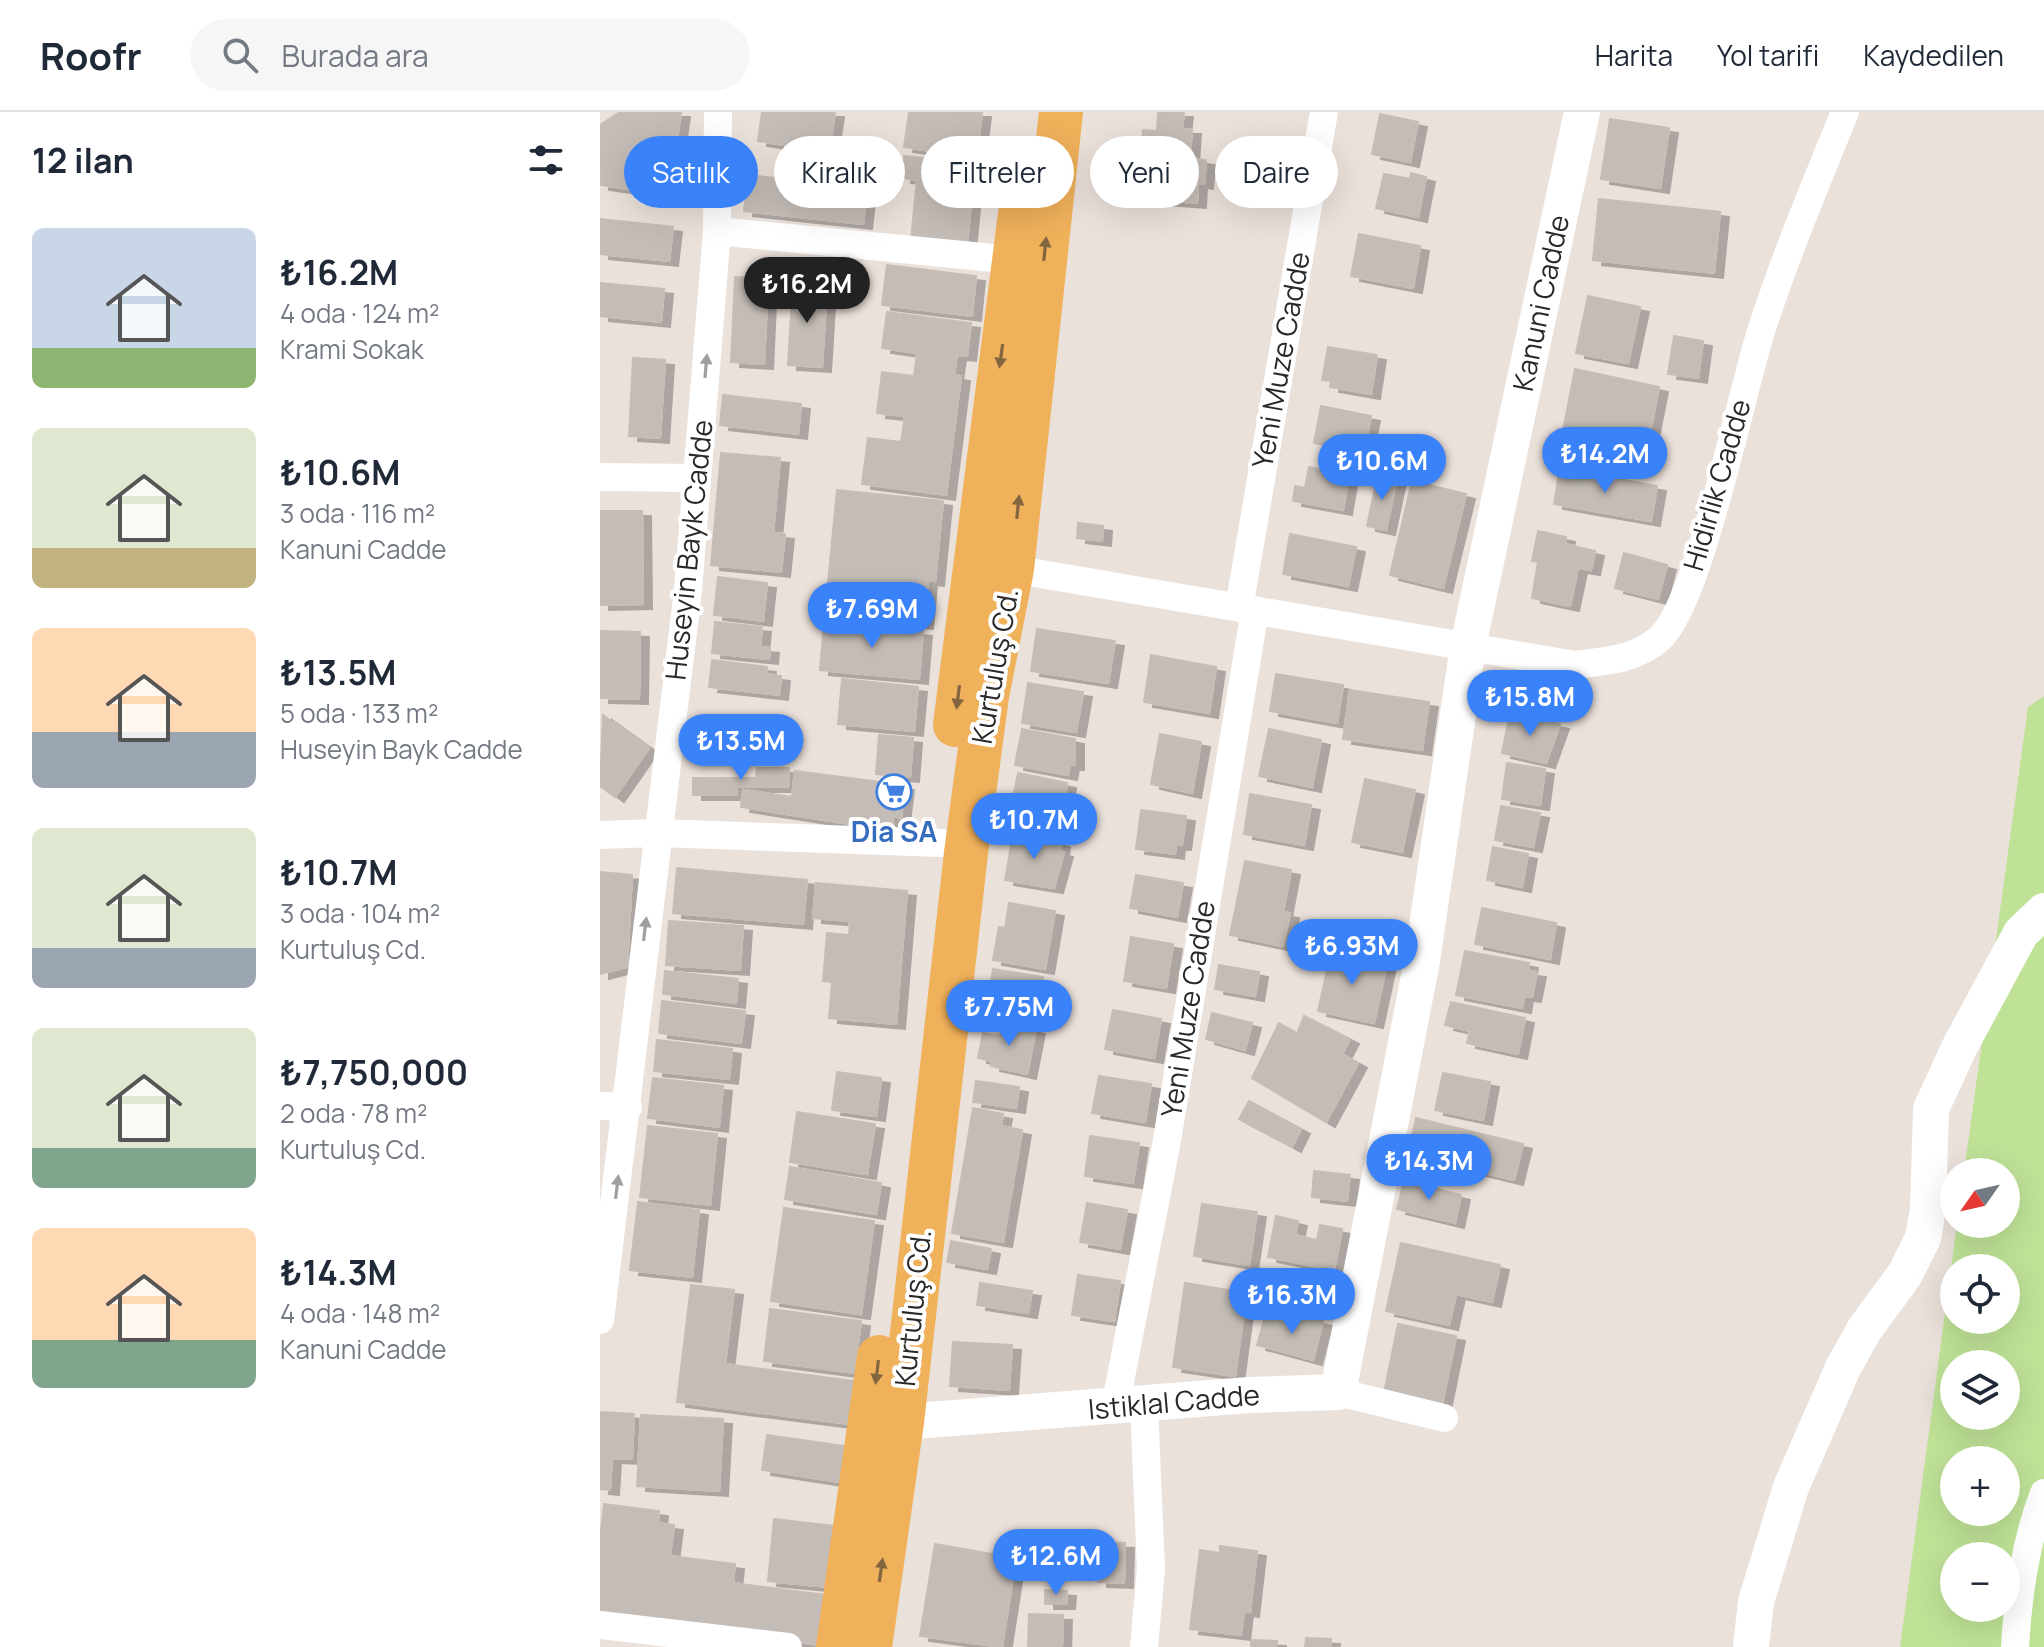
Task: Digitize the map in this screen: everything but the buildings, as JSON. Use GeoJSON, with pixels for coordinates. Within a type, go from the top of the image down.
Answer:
{"type":"FeatureCollection","features":[{"type":"Feature","properties":{"kind":"main road","name":"Kurtuluş Cd."},"geometry":{"type":"LineString","coordinates":[[838,1647],[919,1053],[942,843],[1033,112]]}},
{"type":"Feature","properties":{"kind":"main road","name":"Kurtuluş Cd."},"geometry":{"type":"LineString","coordinates":[[870,1647],[902,1422],[954,946],[987,696],[1012,569],[1061,112]]}},
{"type":"Feature","properties":{"kind":"street","name":"Huseyin Bayk Cadde"},"geometry":{"type":"LineString","coordinates":[[600,1320],[614,1106],[657,833],[688,590],[717,231],[718,112]]}},
{"type":"Feature","properties":{"kind":"street","name":"Yeni Muze Cadde"},"geometry":{"type":"LineString","coordinates":[[1144,1647],[1151,1569],[1129,1406],[1324,112]]}},
{"type":"Feature","properties":{"kind":"street","name":"Kanuni Cadde"},"geometry":{"type":"LineString","coordinates":[[1338,1392],[1422,961],[1468,646],[1582,112]]}},
{"type":"Feature","properties":{"kind":"street","name":"Hidirlik Cadde"},"geometry":{"type":"LineString","coordinates":[[1012,569],[1575,665],[1626,658],[1660,638],[1678,614],[1696,566],[1762,328],[1845,112]]}},
{"type":"Feature","properties":{"kind":"street"},"geometry":{"type":"LineString","coordinates":[[717,231],[1014,260]]}},
{"type":"Feature","properties":{"kind":"street"},"geometry":{"type":"LineString","coordinates":[[600,477],[697,478]]}},
{"type":"Feature","properties":{"kind":"street"},"geometry":{"type":"LineString","coordinates":[[600,835],[657,833],[942,843]]}},
{"type":"Feature","properties":{"kind":"street"},"geometry":{"type":"LineString","coordinates":[[1751,1647],[1756,1602],[1791,1487],[1843,1368],[1864,1330],[1905,1274],[1923,1238],[1928,1209],[1931,1109],[1960,1046],[2021,933],[2044,911]]}},
{"type":"Feature","properties":{"kind":"street","name":"Istiklal Cadde"},"geometry":{"type":"LineString","coordinates":[[902,1422],[1249,1395],[1338,1392],[1444,1418]]}},
{"type":"Feature","properties":{"kind":"street"},"geometry":{"type":"LineString","coordinates":[[2015,1647],[2018,1592],[2033,1520],[2044,1493]]}},
{"type":"Feature","properties":{"kind":"street"},"geometry":{"type":"LineString","coordinates":[[600,1625],[788,1647]]}},
{"type":"Feature","properties":{"kind":"green space"},"geometry":{"type":"Polygon","coordinates":[[[2044,696],[2044,1647],[1900,1647],[1940,1350],[1940,1430],[2020,1430],[2020,1350],[1940,1350],[1942,1334],[2020,1334],[2020,1254],[1953,1254],[1955,1238],[2020,1238],[2020,1158],[1966,1158],[2028,707],[2044,696]]]}},
{"type":"Feature","properties":{"kind":"place","name":"Dia SA"},"geometry":{"type":"Point","coordinates":[894,792]}}]}
